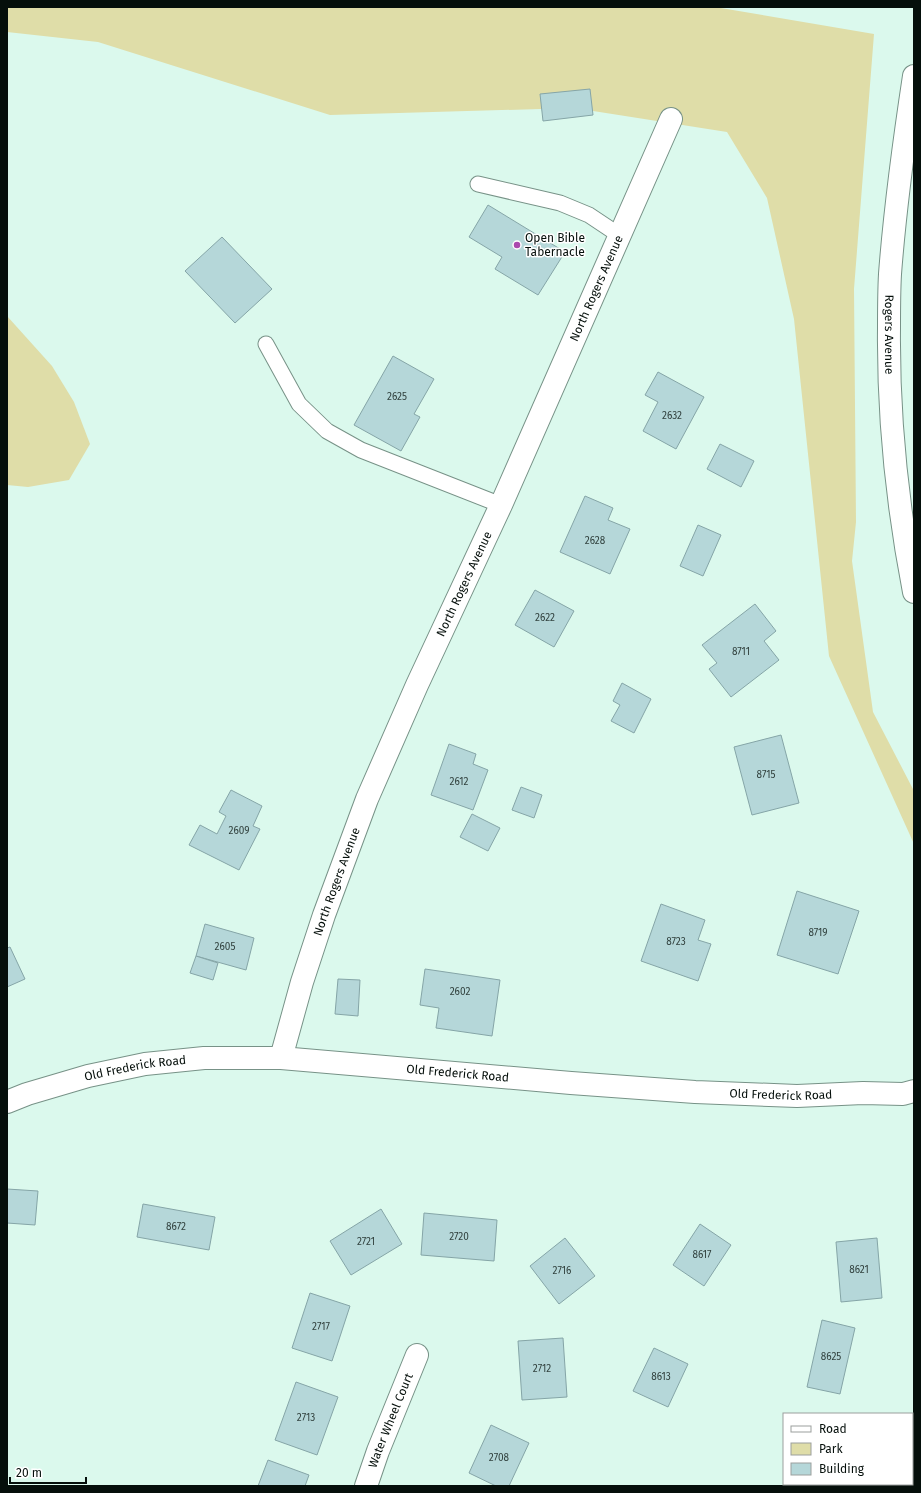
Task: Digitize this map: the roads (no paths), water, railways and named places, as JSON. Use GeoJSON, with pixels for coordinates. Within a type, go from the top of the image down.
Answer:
{"type":"FeatureCollection","features":[{"type":"Feature","properties":{"kind":"street","name":"Rogers Avenue"},"geometry":{"type":"LineString","coordinates":[[914,76],[900,173],[890,275],[889,363],[894,464],[905,543],[914,592]]}},
{"type":"Feature","properties":{"kind":"street","name":"North Rogers Avenue"},"geometry":{"type":"LineString","coordinates":[[281,1058],[302,982],[324,915],[367,799],[501,505],[671,119]]}},
{"type":"Feature","properties":{"kind":"street","name":"Old Frederick Road"},"geometry":{"type":"LineString","coordinates":[[7,1102],[27,1094],[88,1076],[145,1064],[204,1058],[281,1058],[695,1092],[797,1096],[863,1093],[903,1094],[914,1091]]}},
{"type":"Feature","properties":{"kind":"street","name":"Water Wheel Court"},"geometry":{"type":"LineString","coordinates":[[366,1486],[378,1451],[417,1355]]}},
{"type":"Feature","properties":{"kind":"lane"},"geometry":{"type":"LineString","coordinates":[[478,184],[560,203],[589,215],[619,235]]}},
{"type":"Feature","properties":{"kind":"lane"},"geometry":{"type":"LineString","coordinates":[[266,344],[299,404],[327,431],[361,450],[501,505]]}},
{"type":"Feature","properties":{"kind":"place","name":"Open Bible Tabernacle"},"geometry":{"type":"Point","coordinates":[517,245]}}]}
